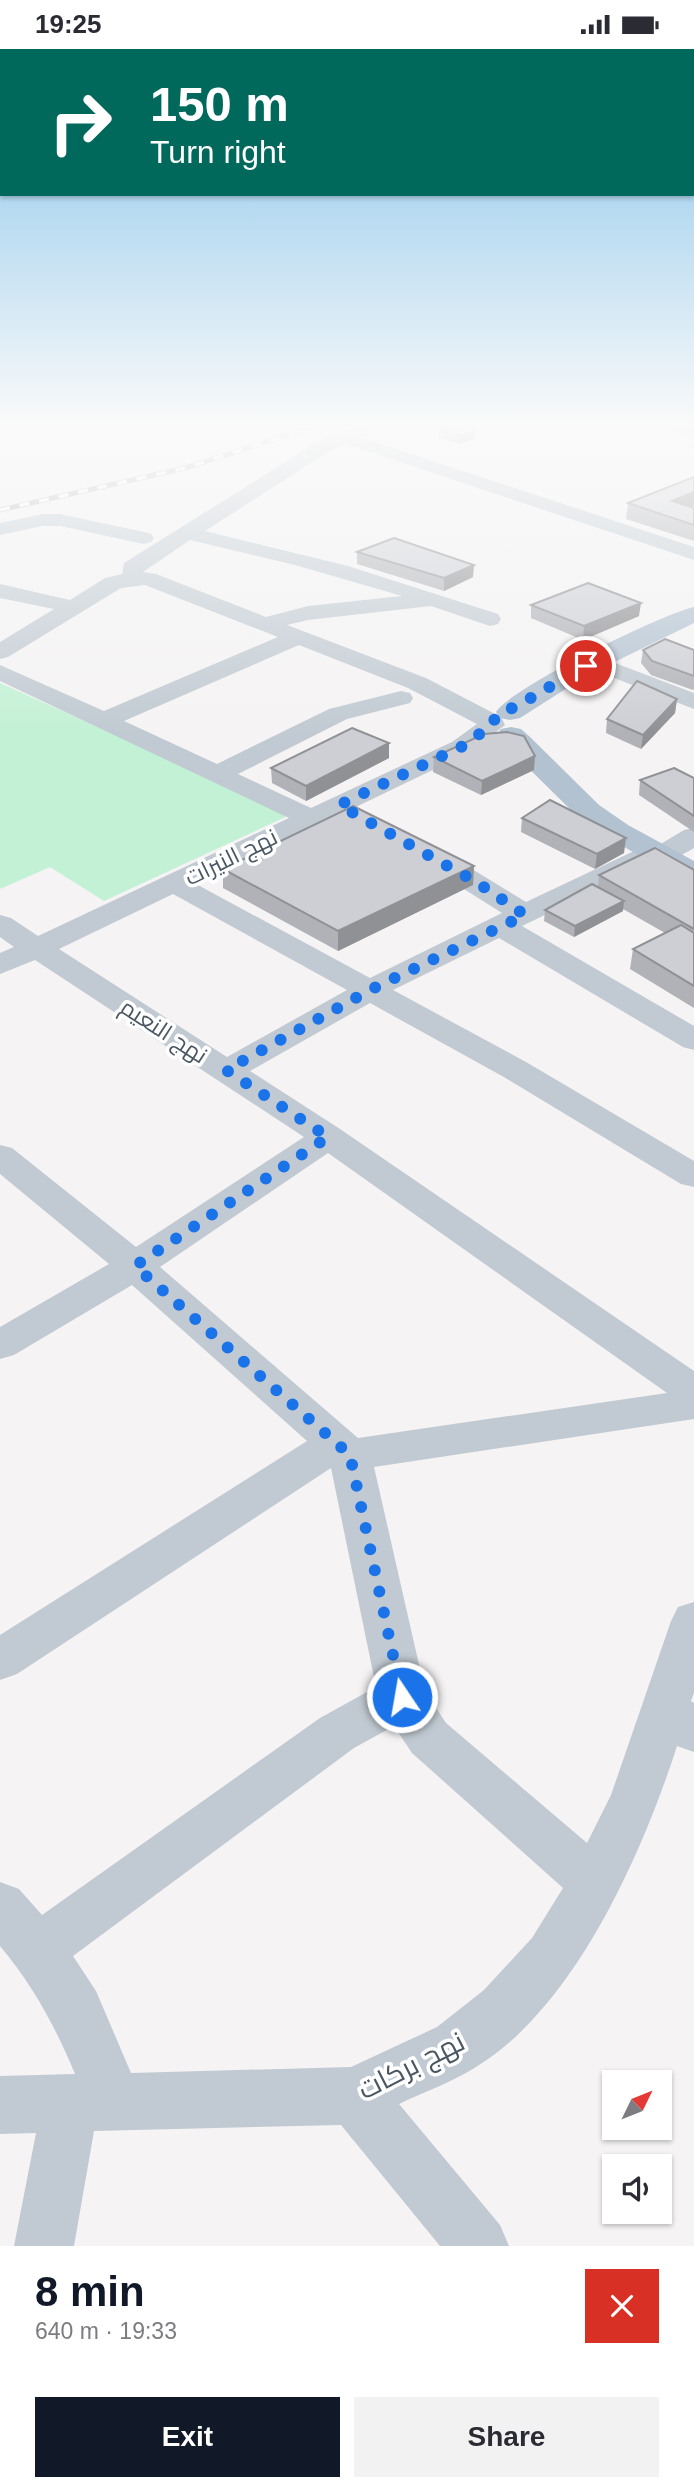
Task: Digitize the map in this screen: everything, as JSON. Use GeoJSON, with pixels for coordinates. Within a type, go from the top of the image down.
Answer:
{"type":"FeatureCollection","features":[{"type":"Feature","properties":{"kind":"main road"},"geometry":{"type":"LineString","coordinates":[[503,723],[582,668],[694,614]]}},
{"type":"Feature","properties":{"kind":"main road"},"geometry":{"type":"LineString","coordinates":[[503,723],[535,735],[545,725],[582,668]]}},
{"type":"Feature","properties":{"kind":"main road"},"geometry":{"type":"LineString","coordinates":[[503,723],[575,799],[601,820],[694,874]]}},
{"type":"Feature","properties":{"kind":"main road"},"geometry":{"type":"LineString","coordinates":[[545,725],[554,774]]}},
{"type":"Feature","properties":{"kind":"street"},"geometry":{"type":"LineString","coordinates":[[104,530],[144,538]]}},
{"type":"Feature","properties":{"kind":"street"},"geometry":{"type":"LineString","coordinates":[[141,579],[132,568],[192,530]]}},
{"type":"Feature","properties":{"kind":"street"},"geometry":{"type":"LineString","coordinates":[[620,530],[694,554]]}},
{"type":"Feature","properties":{"kind":"street"},"geometry":{"type":"LineString","coordinates":[[187,533],[296,557],[436,599],[490,619]]}},
{"type":"Feature","properties":{"kind":"street"},"geometry":{"type":"LineString","coordinates":[[0,652],[113,583],[141,579],[301,636],[409,690],[503,723]]}},
{"type":"Feature","properties":{"kind":"street"},"geometry":{"type":"LineString","coordinates":[[0,591],[73,607]]}},
{"type":"Feature","properties":{"kind":"street"},"geometry":{"type":"LineString","coordinates":[[267,623],[308,613],[436,599]]}},
{"type":"Feature","properties":{"kind":"street"},"geometry":{"type":"LineString","coordinates":[[104,720],[301,636]]}},
{"type":"Feature","properties":{"kind":"street"},"geometry":{"type":"LineString","coordinates":[[582,668],[694,702]]}},
{"type":"Feature","properties":{"kind":"street"},"geometry":{"type":"LineString","coordinates":[[0,672],[311,818]]}},
{"type":"Feature","properties":{"kind":"street"},"geometry":{"type":"LineString","coordinates":[[218,774],[338,714],[409,690]]}},
{"type":"Feature","properties":{"kind":"street","name":"نهج النيرات"},"geometry":{"type":"LineString","coordinates":[[0,965],[311,818],[350,812],[503,723]]}},
{"type":"Feature","properties":{"kind":"street"},"geometry":{"type":"LineString","coordinates":[[226,1070],[370,990],[512,920],[694,836]]}},
{"type":"Feature","properties":{"kind":"street"},"geometry":{"type":"LineString","coordinates":[[408,844],[478,883],[512,920],[694,1040]]}},
{"type":"Feature","properties":{"kind":"street"},"geometry":{"type":"LineString","coordinates":[[174,884],[514,1069],[694,1176]]}},
{"type":"Feature","properties":{"kind":"street","name":"نهج النعيم"},"geometry":{"type":"LineString","coordinates":[[0,924],[328,1137],[694,1391]]}},
{"type":"Feature","properties":{"kind":"street"},"geometry":{"type":"LineString","coordinates":[[0,1345],[135,1266],[328,1137]]}},
{"type":"Feature","properties":{"kind":"street"},"geometry":{"type":"LineString","coordinates":[[0,1156],[135,1266],[344,1449],[402,1697],[429,1738],[595,1883]]}},
{"type":"Feature","properties":{"kind":"street"},"geometry":{"type":"LineString","coordinates":[[0,1660],[344,1449],[694,1404]]}},
{"type":"Feature","properties":{"kind":"street","name":"نهج بركات"},"geometry":{"type":"LineString","coordinates":[[0,2105],[354,2097],[457,2047],[504,2009],[551,1957],[595,1883],[635,1798],[680,1720],[694,1621]]}},
{"type":"Feature","properties":{"kind":"street"},"geometry":{"type":"LineString","coordinates":[[38,1950],[337,1733],[402,1697]]}},
{"type":"Feature","properties":{"kind":"street"},"geometry":{"type":"LineString","coordinates":[[0,1907],[38,1950],[76,2010],[93,2103],[44,2246]]}},
{"type":"Feature","properties":{"kind":"street"},"geometry":{"type":"LineString","coordinates":[[354,2097],[479,2246]]}},
{"type":"Feature","properties":{"kind":"green space"},"geometry":{"type":"Polygon","coordinates":[[[0,683],[292,814],[104,901],[50,867],[0,889],[0,683]]]}},
{"type":"Feature","properties":{"kind":"building"},"geometry":{"type":"Polygon","coordinates":[[[394,538],[474,565],[444,578],[357,552],[394,538]]]}},
{"type":"Feature","properties":{"kind":"building"},"geometry":{"type":"Polygon","coordinates":[[[588,583],[641,603],[584,626],[531,605],[588,583]]]}},
{"type":"Feature","properties":{"kind":"building"},"geometry":{"type":"Polygon","coordinates":[[[665,639],[694,650],[694,676],[652,661],[643,650],[665,639]]]}},
{"type":"Feature","properties":{"kind":"building"},"geometry":{"type":"Polygon","coordinates":[[[637,681],[677,699],[643,735],[607,719],[637,681]]]}},
{"type":"Feature","properties":{"kind":"building"},"geometry":{"type":"Polygon","coordinates":[[[352,728],[389,743],[306,786],[271,768],[352,728]]]}},
{"type":"Feature","properties":{"kind":"building"},"geometry":{"type":"Polygon","coordinates":[[[507,732],[524,736],[535,756],[482,781],[434,757],[484,734],[507,732]]]}},
{"type":"Feature","properties":{"kind":"building"},"geometry":{"type":"Polygon","coordinates":[[[674,768],[694,778],[694,816],[640,780],[674,768]]]}},
{"type":"Feature","properties":{"kind":"building"},"geometry":{"type":"Polygon","coordinates":[[[550,800],[626,838],[597,854],[522,818],[550,800]]]}},
{"type":"Feature","properties":{"kind":"building"},"geometry":{"type":"Polygon","coordinates":[[[353,806],[474,866],[338,931],[223,869],[353,806]]]}},
{"type":"Feature","properties":{"kind":"building"},"geometry":{"type":"Polygon","coordinates":[[[655,848],[694,870],[694,929],[599,875],[655,848]]]}},
{"type":"Feature","properties":{"kind":"building"},"geometry":{"type":"Polygon","coordinates":[[[592,884],[624,901],[575,926],[545,910],[592,884]]]}},
{"type":"Feature","properties":{"kind":"building"},"geometry":{"type":"Polygon","coordinates":[[[681,925],[694,933],[694,986],[633,949],[681,925]]]}},
{"type":"Feature","properties":{"kind":"route"},"geometry":{"type":"LineString","coordinates":[[402,1697],[350,1455],[135,1266],[328,1137],[226,1070],[370,990],[462,943],[525,915],[478,883],[339,805],[461,747],[492,725],[496,716],[510,712],[535,694],[586,666]]}}]}
